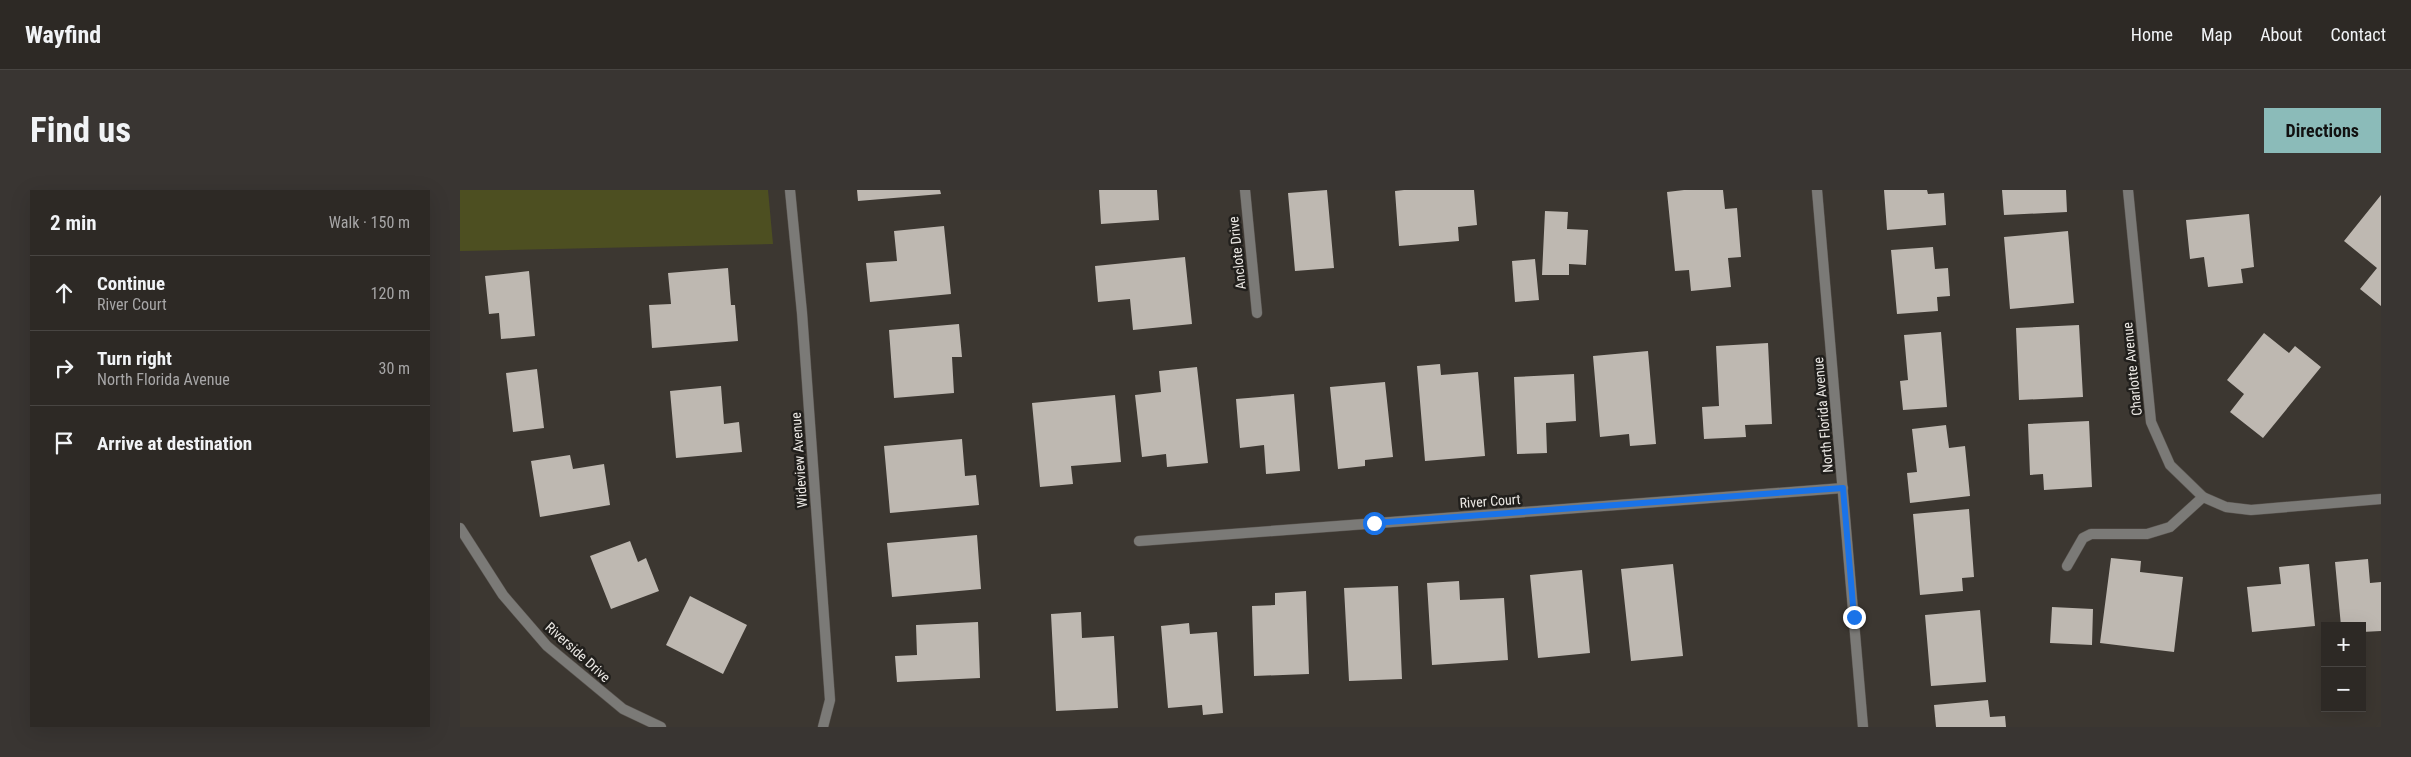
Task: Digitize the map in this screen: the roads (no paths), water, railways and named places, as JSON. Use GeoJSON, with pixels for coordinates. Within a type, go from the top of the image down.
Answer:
{"type":"FeatureCollection","features":[{"type":"Feature","properties":{"kind":"street","name":"Wideview Avenue"},"geometry":{"type":"LineString","coordinates":[[790,190],[802,313],[830,700],[823,727]]}},
{"type":"Feature","properties":{"kind":"street","name":"Anclote Drive"},"geometry":{"type":"LineString","coordinates":[[1245,190],[1257,314]]}},
{"type":"Feature","properties":{"kind":"street","name":"North Florida Avenue"},"geometry":{"type":"LineString","coordinates":[[1818,190],[1863,727]]}},
{"type":"Feature","properties":{"kind":"street","name":"Charlotte Avenue"},"geometry":{"type":"LineString","coordinates":[[2128,190],[2151,422],[2170,465],[2203,497],[2226,507],[2251,510],[2381,499]]}},
{"type":"Feature","properties":{"kind":"street","name":"River Court"},"geometry":{"type":"LineString","coordinates":[[1139,541],[1843,488]]}},
{"type":"Feature","properties":{"kind":"street"},"geometry":{"type":"LineString","coordinates":[[2067,566],[2083,538],[2091,534],[2147,534],[2170,527],[2203,497]]}},
{"type":"Feature","properties":{"kind":"street","name":"Riverside Drive"},"geometry":{"type":"LineString","coordinates":[[460,528],[503,594],[547,646],[623,709],[661,727]]}}]}
